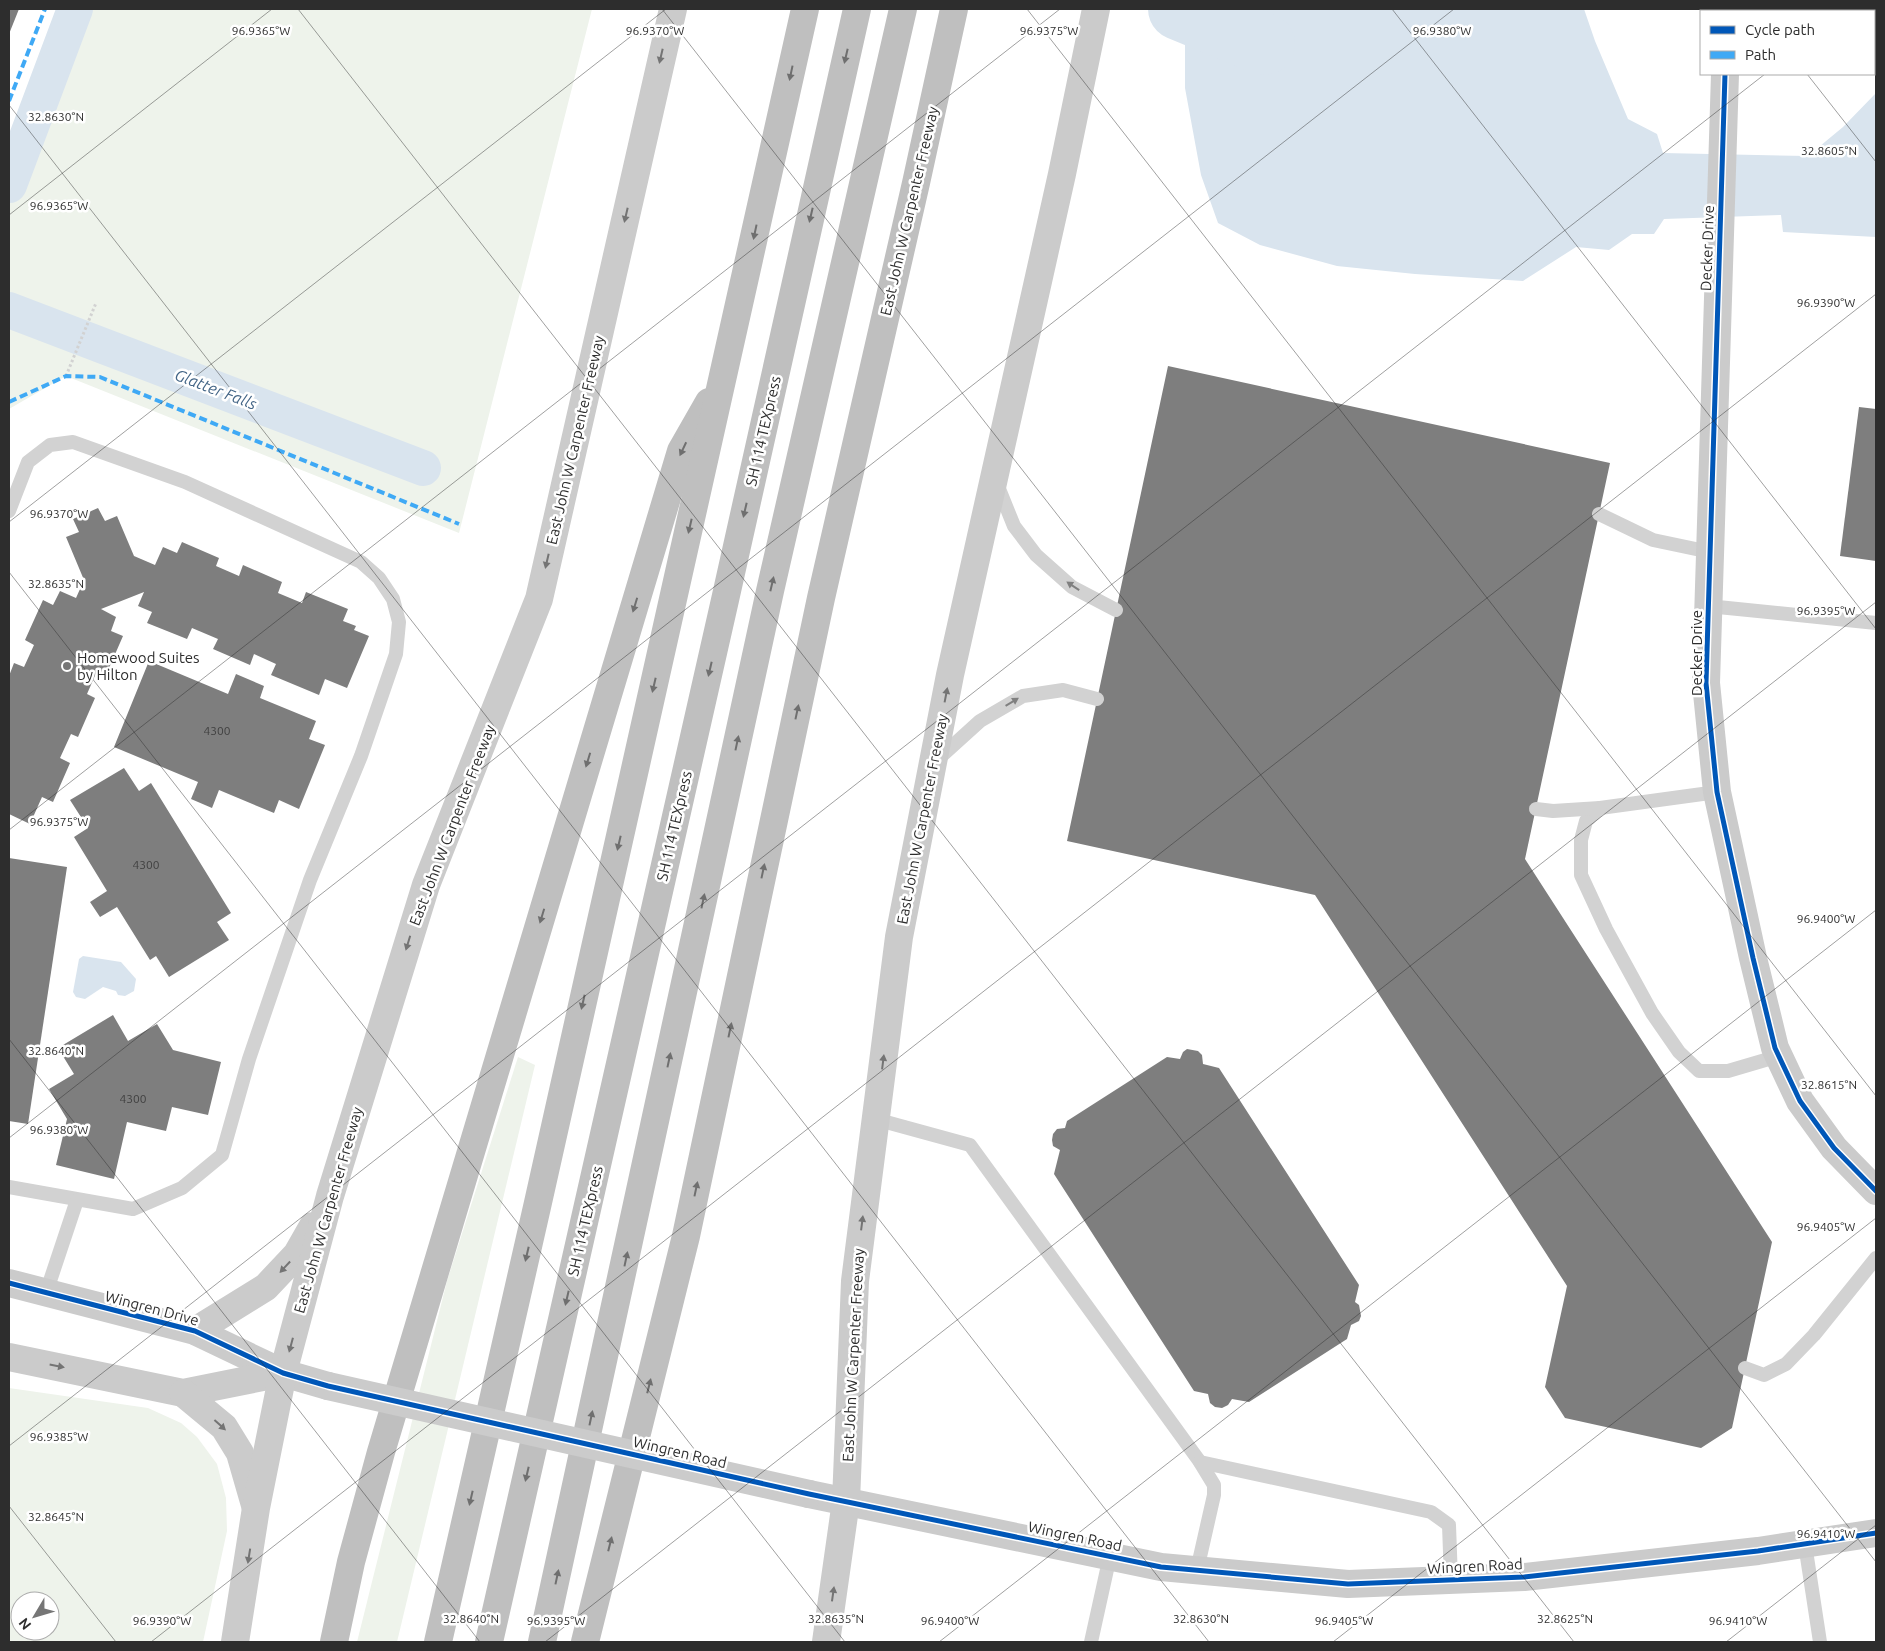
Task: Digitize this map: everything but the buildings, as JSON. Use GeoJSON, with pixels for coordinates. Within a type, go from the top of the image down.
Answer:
{"type":"FeatureCollection","features":[{"type":"Feature","properties":{"kind":"highway"},"geometry":{"type":"LineString","coordinates":[[438,1642],[805,9]]}},
{"type":"Feature","properties":{"kind":"highway","name":"SH 114 TEXpress"},"geometry":{"type":"LineString","coordinates":[[489,1642],[857,9]]}},
{"type":"Feature","properties":{"kind":"highway"},"geometry":{"type":"LineString","coordinates":[[542,1642],[772,581],[903,9]]}},
{"type":"Feature","properties":{"kind":"highway","name":"East John W Carpenter Freeway"},"geometry":{"type":"LineString","coordinates":[[585,1642],[686,1236],[821,598],[954,9]]}},
{"type":"Feature","properties":{"kind":"highway"},"geometry":{"type":"LineString","coordinates":[[334,1642],[351,1562],[381,1452],[681,452],[724,376]]}},
{"type":"Feature","properties":{"kind":"main road","name":"East John W Carpenter Freeway"},"geometry":{"type":"LineString","coordinates":[[236,1642],[256,1508],[283,1373],[330,1196],[426,885],[539,599],[673,9]]}},
{"type":"Feature","properties":{"kind":"main road","name":"East John W Carpenter Freeway"},"geometry":{"type":"LineString","coordinates":[[826,1642],[846,1501],[855,1281],[899,937],[950,674],[1064,164],[1096,9]]}},
{"type":"Feature","properties":{"kind":"main road","name":"Decker Drive"},"geometry":{"type":"LineString","coordinates":[[1726,75],[1706,683],[1717,792],[1753,958],[1775,1048],[1800,1101],[1834,1148],[1876,1191]]}},
{"type":"Feature","properties":{"kind":"main road"},"geometry":{"type":"LineString","coordinates":[[195,1331],[266,1287],[297,1254],[330,1196]]}},
{"type":"Feature","properties":{"kind":"main road","name":"Wingren Drive"},"geometry":{"type":"LineString","coordinates":[[9,1283],[195,1331],[283,1373]]}},
{"type":"Feature","properties":{"kind":"main road"},"geometry":{"type":"LineString","coordinates":[[9,1357],[183,1393],[283,1373]]}},
{"type":"Feature","properties":{"kind":"main road","name":"Wingren Road"},"geometry":{"type":"LineString","coordinates":[[283,1373],[328,1386],[809,1494],[1161,1567],[1348,1584],[1524,1577],[1758,1552],[1876,1533]]}},
{"type":"Feature","properties":{"kind":"main road"},"geometry":{"type":"LineString","coordinates":[[183,1393],[224,1427],[240,1453],[256,1508]]}},
{"type":"Feature","properties":{"kind":"lane"},"geometry":{"type":"LineString","coordinates":[[9,510],[28,462],[50,445],[74,442],[184,482],[361,562],[379,578],[392,599],[399,622],[396,654],[361,756],[310,880],[249,1059],[222,1155],[182,1188],[133,1209],[9,1187]]}},
{"type":"Feature","properties":{"kind":"lane"},"geometry":{"type":"LineString","coordinates":[[994,478],[1014,526],[1036,555],[1072,587],[1116,610]]}},
{"type":"Feature","properties":{"kind":"lane"},"geometry":{"type":"LineString","coordinates":[[1599,514],[1654,540],[1710,552]]}},
{"type":"Feature","properties":{"kind":"lane"},"geometry":{"type":"LineString","coordinates":[[1708,606],[1876,622]]}},
{"type":"Feature","properties":{"kind":"lane"},"geometry":{"type":"LineString","coordinates":[[932,764],[980,721],[1023,696],[1063,690],[1097,699]]}},
{"type":"Feature","properties":{"kind":"lane"},"geometry":{"type":"LineString","coordinates":[[1536,809],[1553,811],[1600,808],[1717,792]]}},
{"type":"Feature","properties":{"kind":"lane"},"geometry":{"type":"LineString","coordinates":[[1600,808],[1586,820],[1581,840],[1581,874],[1606,929],[1652,1013],[1679,1052],[1699,1071],[1728,1072],[1779,1056]]}},
{"type":"Feature","properties":{"kind":"lane"},"geometry":{"type":"LineString","coordinates":[[876,1119],[970,1145],[1200,1462],[1214,1485],[1214,1495],[1197,1570]]}},
{"type":"Feature","properties":{"kind":"lane"},"geometry":{"type":"LineString","coordinates":[[46,1293],[77,1200]]}},
{"type":"Feature","properties":{"kind":"lane"},"geometry":{"type":"LineString","coordinates":[[1745,1368],[1764,1375],[1786,1364],[1814,1336],[1876,1258]]}},
{"type":"Feature","properties":{"kind":"lane"},"geometry":{"type":"LineString","coordinates":[[1200,1462],[1431,1512],[1449,1525],[1451,1580]]}},
{"type":"Feature","properties":{"kind":"lane"},"geometry":{"type":"LineString","coordinates":[[1805,1544],[1820,1642]]}},
{"type":"Feature","properties":{"kind":"lane"},"geometry":{"type":"LineString","coordinates":[[1090,1642],[1110,1556]]}},
{"type":"Feature","properties":{"kind":"path"},"geometry":{"type":"LineString","coordinates":[[66,376],[96,302]]}},
{"type":"Feature","properties":{"kind":"shaded area"},"geometry":{"type":"Polygon","coordinates":[[[73,9],[592,9],[459,533],[66,376],[9,409],[9,179],[73,9]]]}},
{"type":"Feature","properties":{"kind":"shaded area"},"geometry":{"type":"Polygon","coordinates":[[[1185,9],[1584,9],[1595,41],[1628,119],[1657,134],[1663,153],[1808,156],[1843,127],[1876,93],[1876,237],[1783,232],[1781,215],[1664,219],[1654,234],[1632,234],[1609,250],[1576,247],[1523,281],[1415,274],[1337,266],[1260,245],[1218,223],[1201,175],[1185,88],[1185,9]]]}},
{"type":"Feature","properties":{"kind":"shaded area"},"geometry":{"type":"Polygon","coordinates":[[[83,956],[121,962],[136,979],[134,991],[125,996],[118,995],[116,991],[103,987],[85,999],[76,997],[73,992],[79,959],[83,956]]]}},
{"type":"Feature","properties":{"kind":"shaded area"},"geometry":{"type":"Polygon","coordinates":[[[518,1057],[535,1065],[397,1642],[357,1642],[447,1281],[518,1057]]]}},
{"type":"Feature","properties":{"kind":"shaded area"},"geometry":{"type":"Polygon","coordinates":[[[9,1388],[148,1408],[181,1423],[197,1437],[217,1464],[226,1498],[227,1531],[203,1642],[9,1642],[9,1388]]]}},
{"type":"Feature","properties":{"kind":"waterway"},"geometry":{"type":"LineString","coordinates":[[9,185],[75,9]]}},
{"type":"Feature","properties":{"kind":"waterway"},"geometry":{"type":"LineString","coordinates":[[1179,9],[1264,44]]}},
{"type":"Feature","properties":{"kind":"waterway","name":"Glatter Falls"},"geometry":{"type":"LineString","coordinates":[[9,310],[423,468]]}},
{"type":"Feature","properties":{"kind":"marked path"},"geometry":{"type":"LineString","coordinates":[[9,101],[45,9]]}},
{"type":"Feature","properties":{"kind":"marked path"},"geometry":{"type":"LineString","coordinates":[[9,402],[66,376],[100,377],[459,524]]}},
{"type":"Feature","properties":{"kind":"cycle path"},"geometry":{"type":"LineString","coordinates":[[1725,75],[1706,683],[1717,792],[1753,958],[1775,1048],[1800,1101],[1834,1148],[1876,1191]]}},
{"type":"Feature","properties":{"kind":"cycle path"},"geometry":{"type":"LineString","coordinates":[[9,1283],[195,1331],[283,1373],[328,1386],[809,1494],[1161,1567],[1348,1584],[1524,1577],[1758,1551],[1876,1533]]}},
{"type":"Feature","properties":{"kind":"place","name":"Homewood Suites by Hilton"},"geometry":{"type":"Point","coordinates":[67,666]}}]}
